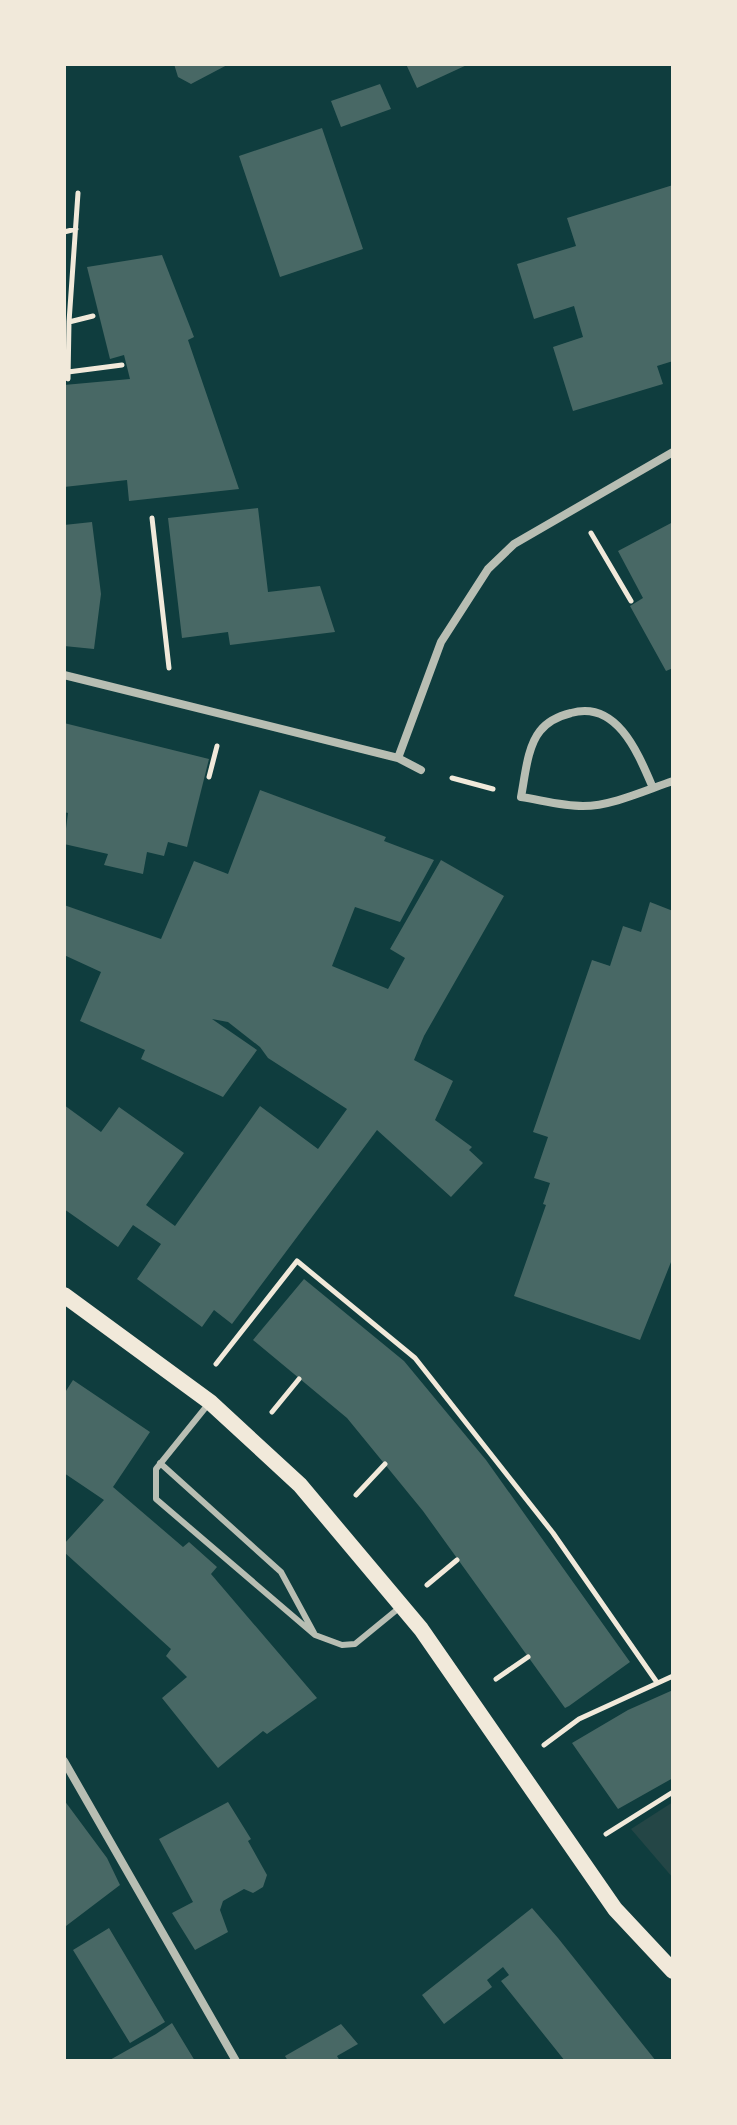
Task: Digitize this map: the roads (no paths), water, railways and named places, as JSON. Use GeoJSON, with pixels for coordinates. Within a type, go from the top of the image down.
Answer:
{"type":"FeatureCollection","features":[{"type":"Feature","properties":{"kind":"main road"},"geometry":{"type":"LineString","coordinates":[[64,1295],[203,1396],[300,1485],[401,1606],[517,1764],[575,1855],[615,1909],[673,1971]]}},
{"type":"Feature","properties":{"kind":"street"},"geometry":{"type":"LineString","coordinates":[[398,758],[441,642],[471,590],[514,544],[673,452]]}},
{"type":"Feature","properties":{"kind":"street"},"geometry":{"type":"LineString","coordinates":[[64,675],[398,758],[421,770]]}},
{"type":"Feature","properties":{"kind":"street"},"geometry":{"type":"LineString","coordinates":[[653,788],[640,757],[616,722],[601,713],[581,710],[557,717],[539,732],[521,797],[585,806],[653,788],[673,781]]}},
{"type":"Feature","properties":{"kind":"street"},"geometry":{"type":"LineString","coordinates":[[64,1761],[236,2061]]}},
{"type":"Feature","properties":{"kind":"lane"},"geometry":{"type":"LineString","coordinates":[[203,1396],[156,1469],[156,1499],[315,1635],[342,1645],[355,1644],[401,1606]]}},
{"type":"Feature","properties":{"kind":"lane"},"geometry":{"type":"LineString","coordinates":[[160,1463],[281,1572],[315,1635]]}}]}
